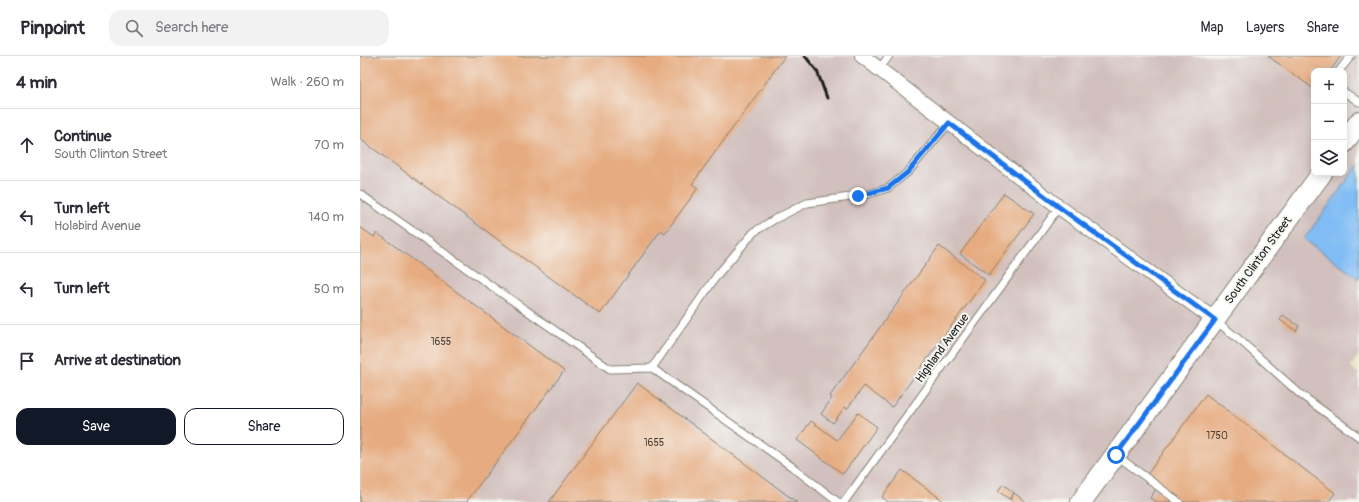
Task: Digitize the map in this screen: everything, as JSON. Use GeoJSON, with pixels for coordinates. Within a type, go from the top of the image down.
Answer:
{"type":"FeatureCollection","features":[{"type":"Feature","properties":{"kind":"main road"},"geometry":{"type":"LineString","coordinates":[[1346,140],[1359,122]]}},
{"type":"Feature","properties":{"kind":"main road","name":"South Clinton Street"},"geometry":{"type":"LineString","coordinates":[[1081,502],[1320,176]]}},
{"type":"Feature","properties":{"kind":"street"},"geometry":{"type":"LineString","coordinates":[[862,56],[1059,207],[1215,320]]}},
{"type":"Feature","properties":{"kind":"lane"},"geometry":{"type":"LineString","coordinates":[[879,69],[889,56]]}},
{"type":"Feature","properties":{"kind":"lane"},"geometry":{"type":"LineString","coordinates":[[1342,68],[1352,56]]}},
{"type":"Feature","properties":{"kind":"lane"},"geometry":{"type":"LineString","coordinates":[[1347,94],[1359,102]]}},
{"type":"Feature","properties":{"kind":"lane"},"geometry":{"type":"LineString","coordinates":[[652,368],[718,274],[754,232],[775,219],[807,203],[865,195],[888,188],[908,172],[949,123]]}},
{"type":"Feature","properties":{"kind":"lane"},"geometry":{"type":"LineString","coordinates":[[360,194],[610,369],[652,368],[791,466],[838,502]]}},
{"type":"Feature","properties":{"kind":"lane","name":"Highland Avenue"},"geometry":{"type":"LineString","coordinates":[[844,502],[1059,207]]}},
{"type":"Feature","properties":{"kind":"lane"},"geometry":{"type":"LineString","coordinates":[[1215,320],[1300,394],[1359,437]]}},
{"type":"Feature","properties":{"kind":"lane"},"geometry":{"type":"LineString","coordinates":[[1116,455],[1178,502]]}},
{"type":"Feature","properties":{"kind":"shaded area"},"geometry":{"type":"Polygon","coordinates":[[[360,56],[1359,56],[1359,164],[1304,239],[1359,279],[1359,354],[1350,367],[1359,374],[1359,502],[360,502],[360,56]]]}},
{"type":"Feature","properties":{"kind":"water"},"geometry":{"type":"Polygon","coordinates":[[[1359,164],[1359,279],[1304,239],[1359,164]]]}},
{"type":"Feature","properties":{"kind":"building"},"geometry":{"type":"Polygon","coordinates":[[[360,56],[785,56],[692,184],[698,188],[665,233],[661,230],[600,314],[360,139],[360,56]]]}},
{"type":"Feature","properties":{"kind":"building"},"geometry":{"type":"Polygon","coordinates":[[[1268,56],[1341,56],[1332,68],[1311,68],[1311,87],[1268,56]]]}},
{"type":"Feature","properties":{"kind":"building"},"geometry":{"type":"Polygon","coordinates":[[[1004,193],[1034,214],[989,275],[960,254],[1004,193]]]}},
{"type":"Feature","properties":{"kind":"building"},"geometry":{"type":"Polygon","coordinates":[[[360,227],[374,237],[377,233],[564,371],[467,501],[469,502],[360,502],[360,227]]]}},
{"type":"Feature","properties":{"kind":"building"},"geometry":{"type":"Polygon","coordinates":[[[939,246],[985,280],[892,407],[864,386],[847,409],[845,407],[833,423],[821,414],[832,398],[830,396],[939,246]]]}},
{"type":"Feature","properties":{"kind":"building"},"geometry":{"type":"Polygon","coordinates":[[[1283,315],[1299,326],[1296,331],[1280,320],[1283,315]]]}},
{"type":"Feature","properties":{"kind":"building"},"geometry":{"type":"Polygon","coordinates":[[[637,383],[795,501],[797,502],[549,502],[637,383]]]}},
{"type":"Feature","properties":{"kind":"building"},"geometry":{"type":"Polygon","coordinates":[[[1206,394],[1335,493],[1328,502],[1181,502],[1146,476],[1206,394]]]}},
{"type":"Feature","properties":{"kind":"building"},"geometry":{"type":"Polygon","coordinates":[[[858,413],[877,427],[843,474],[797,440],[811,421],[837,440],[858,413]]]}},
{"type":"Feature","properties":{"kind":"building"},"geometry":{"type":"Polygon","coordinates":[[[902,470],[945,502],[888,502],[882,497],[902,470]]]}},
{"type":"Feature","properties":{"kind":"building"},"geometry":{"type":"Polygon","coordinates":[[[1003,484],[1014,493],[1009,499],[998,491],[1003,484]]]}},
{"type":"Feature","properties":{"kind":"building"},"geometry":{"type":"Polygon","coordinates":[[[1156,489],[1173,502],[1156,502],[1150,498],[1156,489]]]}},
{"type":"Feature","properties":{"kind":"building"},"geometry":{"type":"Polygon","coordinates":[[[1014,493],[1026,502],[1014,502],[1010,499],[1014,493]]]}},
{"type":"Feature","properties":{"kind":"railway"},"geometry":{"type":"LineString","coordinates":[[805,56],[817,71],[827,98]]}},
{"type":"Feature","properties":{"kind":"route"},"geometry":{"type":"LineString","coordinates":[[858,196],[888,188],[908,172],[949,123],[1059,207],[1215,320],[1116,455]]}}]}
